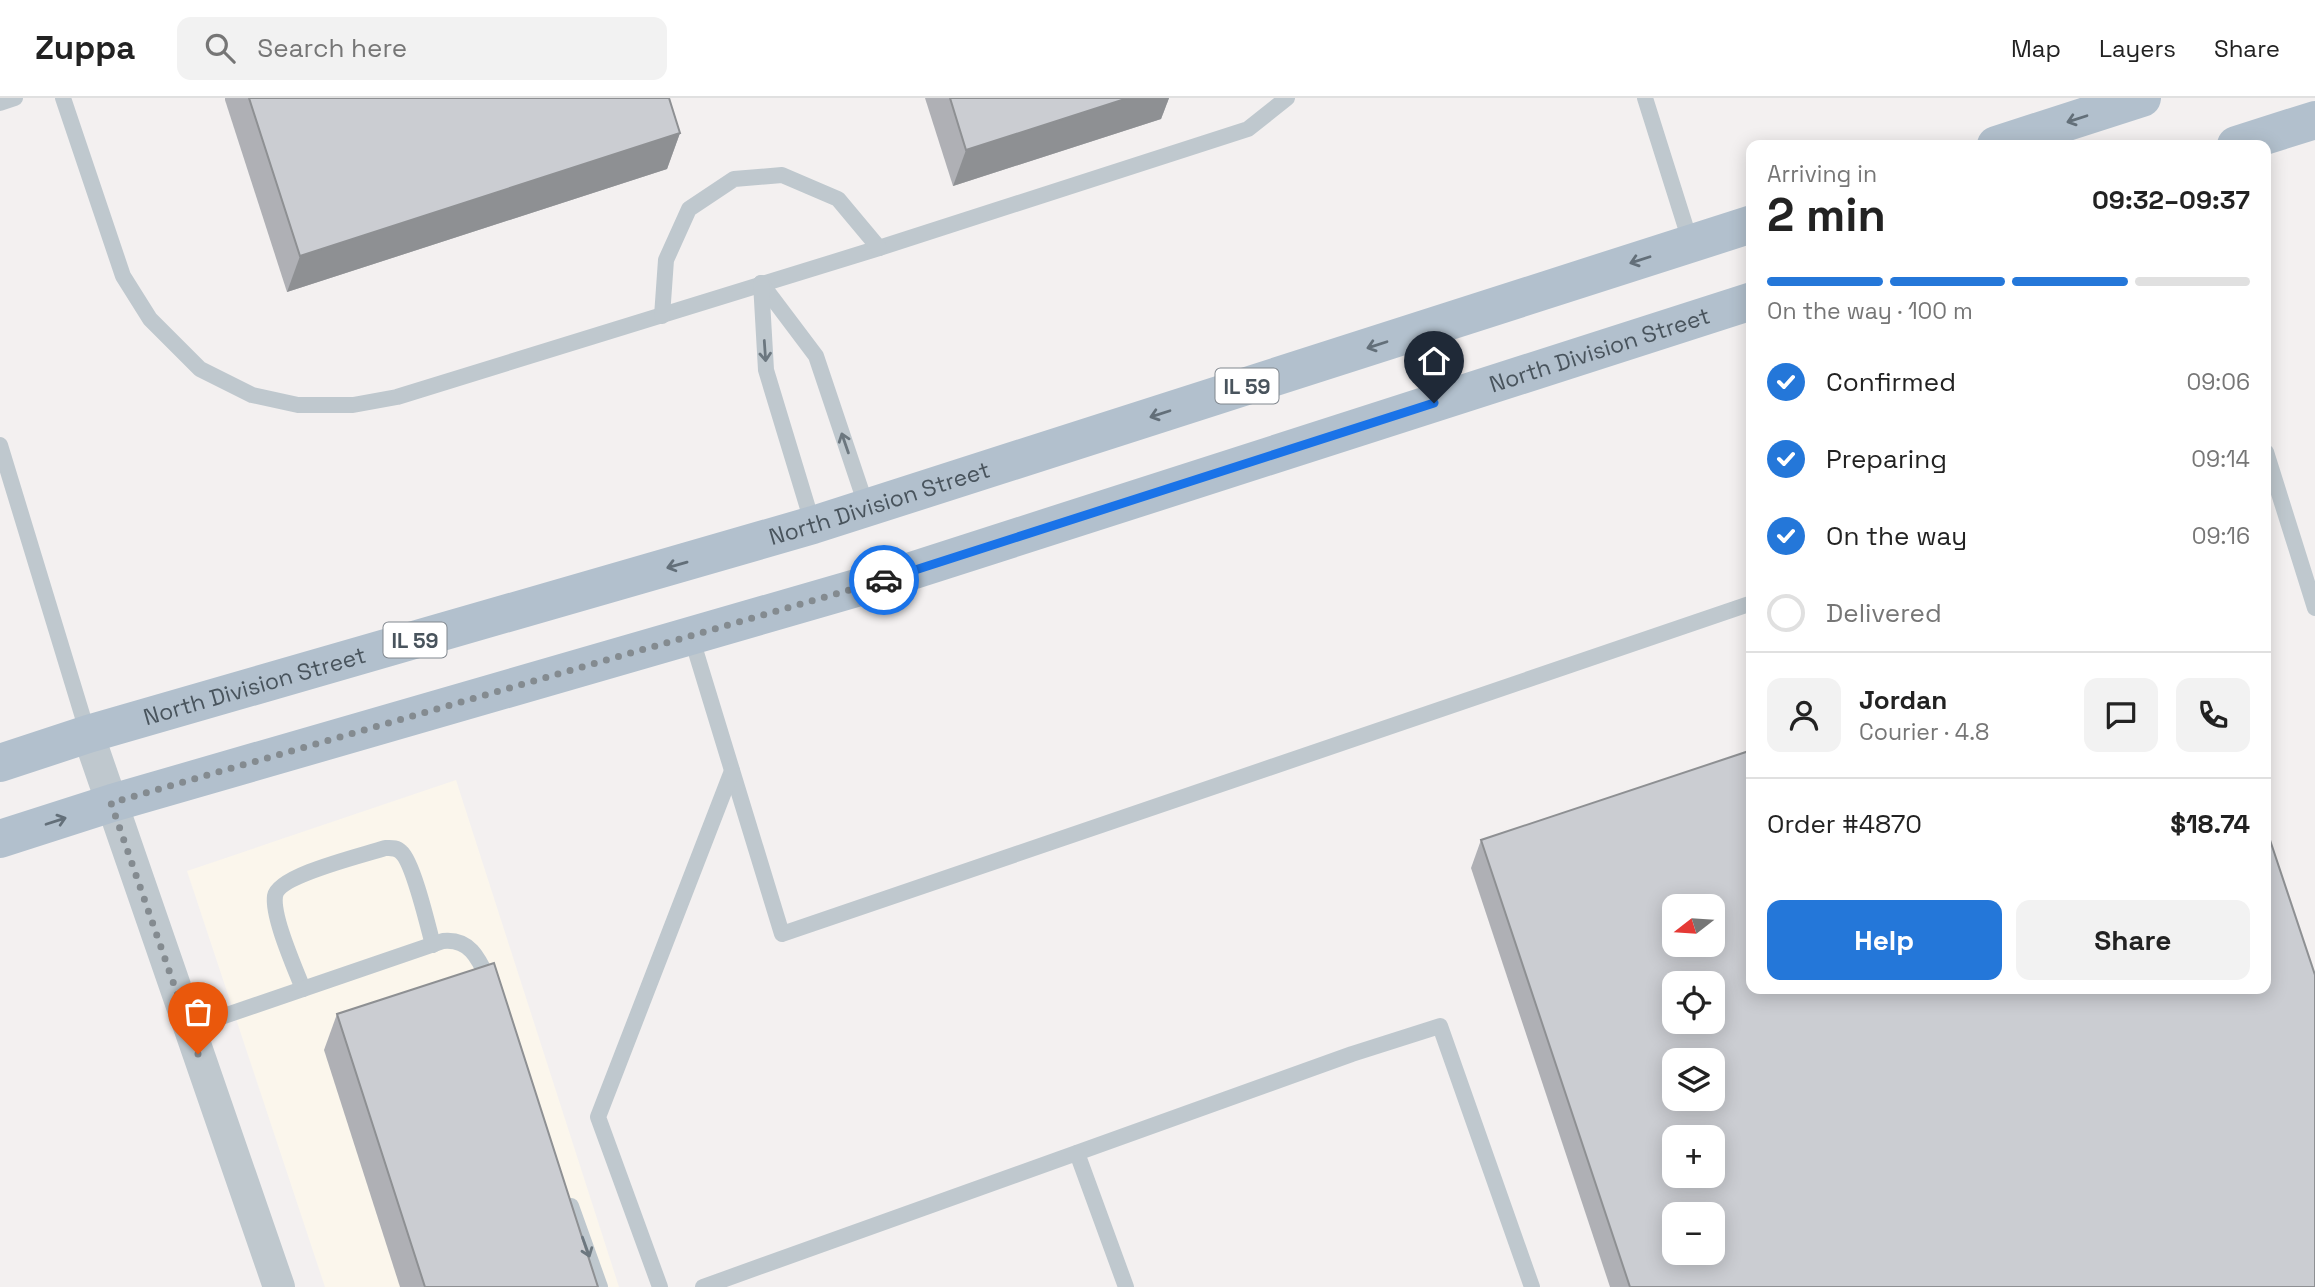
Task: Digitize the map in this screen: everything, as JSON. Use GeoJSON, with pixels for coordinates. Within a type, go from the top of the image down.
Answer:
{"type":"FeatureCollection","features":[{"type":"Feature","properties":{"kind":"main road"},"geometry":{"type":"LineString","coordinates":[[2012,140],[2142,98]]}},
{"type":"Feature","properties":{"kind":"main road"},"geometry":{"type":"LineString","coordinates":[[2252,140],[2315,120]]}},
{"type":"Feature","properties":{"kind":"main road","name":"North Division Street"},"geometry":{"type":"LineString","coordinates":[[0,762],[88,734],[813,525],[1746,226]]}},
{"type":"Feature","properties":{"kind":"main road","name":"North Division Street"},"geometry":{"type":"LineString","coordinates":[[0,839],[111,803],[890,578],[1746,302]]}},
{"type":"Feature","properties":{"kind":"street"},"geometry":{"type":"LineString","coordinates":[[88,734],[279,1287]]}},
{"type":"Feature","properties":{"kind":"lane"},"geometry":{"type":"LineString","coordinates":[[0,103],[15,98]]}},
{"type":"Feature","properties":{"kind":"lane"},"geometry":{"type":"LineString","coordinates":[[63,98],[122,276],[149,320],[200,369],[252,395],[298,405],[353,405],[397,397],[662,316],[1248,129],[1287,98]]}},
{"type":"Feature","properties":{"kind":"lane"},"geometry":{"type":"LineString","coordinates":[[1645,98],[1691,244]]}},
{"type":"Feature","properties":{"kind":"lane"},"geometry":{"type":"LineString","coordinates":[[662,316],[666,260],[689,209],[734,179],[782,175],[838,199],[878,248]]}},
{"type":"Feature","properties":{"kind":"lane"},"geometry":{"type":"LineString","coordinates":[[761,283],[816,356],[867,508]]}},
{"type":"Feature","properties":{"kind":"lane"},"geometry":{"type":"LineString","coordinates":[[761,283],[766,370],[813,525]]}},
{"type":"Feature","properties":{"kind":"lane"},"geometry":{"type":"LineString","coordinates":[[0,445],[88,734]]}},
{"type":"Feature","properties":{"kind":"lane"},"geometry":{"type":"LineString","coordinates":[[2271,468],[2315,608]]}},
{"type":"Feature","properties":{"kind":"lane"},"geometry":{"type":"LineString","coordinates":[[691,636],[782,934],[1746,605]]}},
{"type":"Feature","properties":{"kind":"lane"},"geometry":{"type":"LineString","coordinates":[[660,1287],[598,1117],[732,771]]}},
{"type":"Feature","properties":{"kind":"lane"},"geometry":{"type":"LineString","coordinates":[[303,989],[276,910],[275,894],[281,885],[295,877],[385,848],[396,849],[403,853],[411,872],[433,945]]}},
{"type":"Feature","properties":{"kind":"lane"},"geometry":{"type":"LineString","coordinates":[[188,1028],[433,945],[456,940],[467,946],[481,963],[497,998]]}},
{"type":"Feature","properties":{"kind":"lane"},"geometry":{"type":"LineString","coordinates":[[703,1287],[1352,1054],[1440,1026],[1532,1287]]}},
{"type":"Feature","properties":{"kind":"lane"},"geometry":{"type":"LineString","coordinates":[[1077,1153],[1126,1287]]}},
{"type":"Feature","properties":{"kind":"lane"},"geometry":{"type":"LineString","coordinates":[[566,1192],[600,1287]]}},
{"type":"Feature","properties":{"kind":"shaded area"},"geometry":{"type":"Polygon","coordinates":[[[456,780],[619,1287],[325,1287],[187,871],[456,780]]]}},
{"type":"Feature","properties":{"kind":"building"},"geometry":{"type":"Polygon","coordinates":[[[249,98],[669,98],[680,133],[300,256],[249,98]]]}},
{"type":"Feature","properties":{"kind":"building"},"geometry":{"type":"Polygon","coordinates":[[[950,98],[1128,98],[966,150],[950,98]]]}},
{"type":"Feature","properties":{"kind":"building"},"geometry":{"type":"Polygon","coordinates":[[[1746,752],[1746,994],[2271,994],[2271,843],[2315,975],[2315,1287],[1630,1287],[1481,840],[1746,752]]]}},
{"type":"Feature","properties":{"kind":"building"},"geometry":{"type":"Polygon","coordinates":[[[494,963],[598,1287],[425,1287],[337,1014],[494,963]]]}},
{"type":"Feature","properties":{"kind":"way so far"},"geometry":{"type":"LineString","coordinates":[[198,1054],[111,803],[884,580]]}},
{"type":"Feature","properties":{"kind":"route"},"geometry":{"type":"LineString","coordinates":[[884,580],[1434,403]]}}]}
